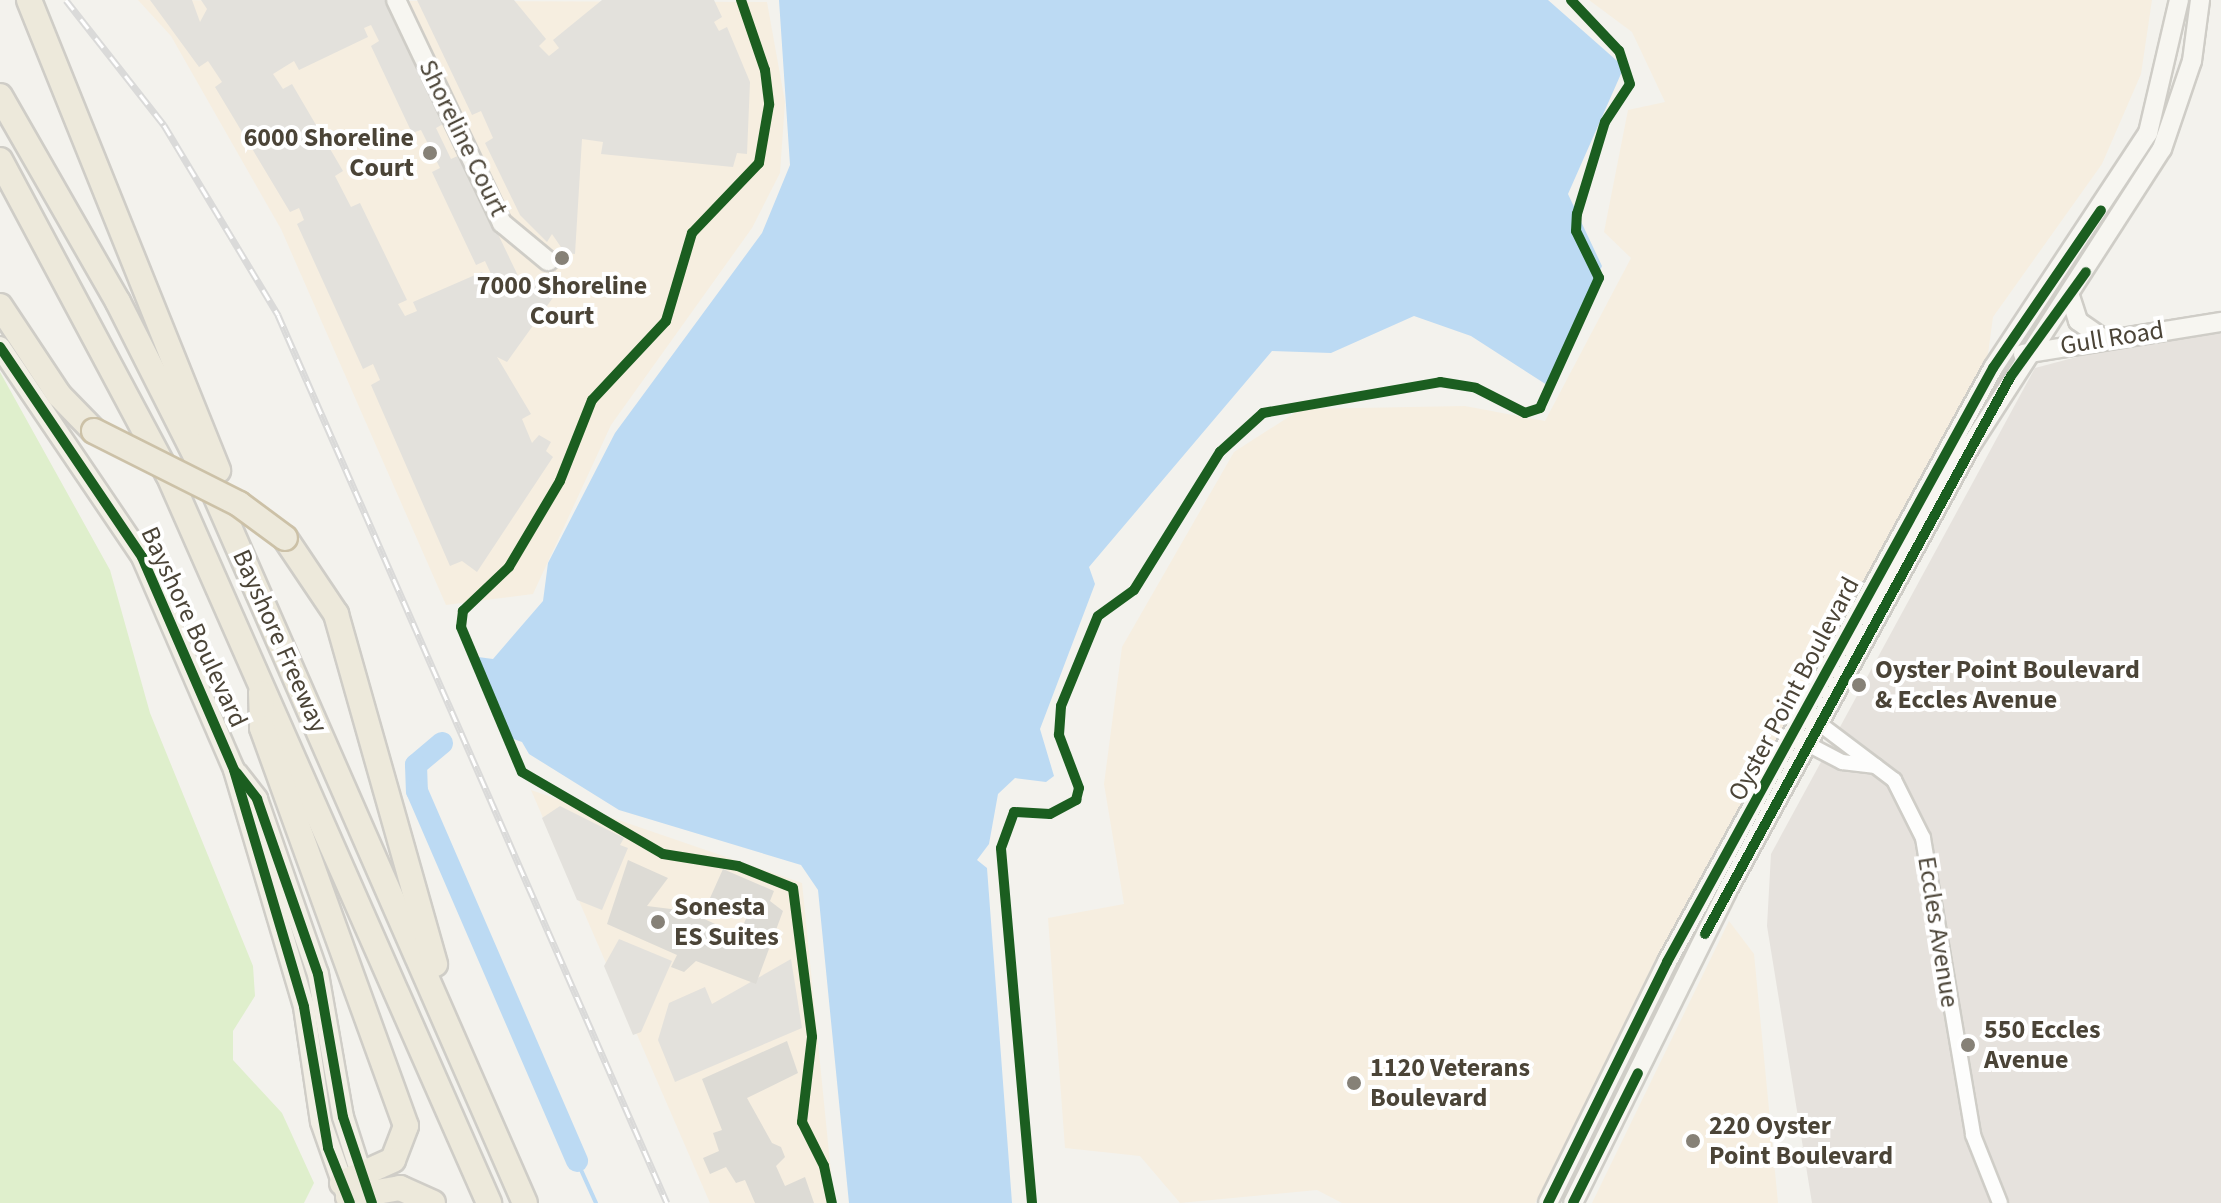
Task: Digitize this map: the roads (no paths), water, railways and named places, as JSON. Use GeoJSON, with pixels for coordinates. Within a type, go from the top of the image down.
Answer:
{"type":"FeatureCollection","features":[{"type":"Feature","properties":{"kind":"highway"},"geometry":{"type":"LineString","coordinates":[[29,0],[210,447],[235,539]]}},
{"type":"Feature","properties":{"kind":"highway","name":"Bayshore Freeway"},"geometry":{"type":"LineString","coordinates":[[0,96],[118,302],[235,539],[525,1203]]}},
{"type":"Feature","properties":{"kind":"highway","name":"Bayshore Freeway"},"geometry":{"type":"LineString","coordinates":[[0,160],[145,427],[489,1203]]}},
{"type":"Feature","properties":{"kind":"highway"},"geometry":{"type":"LineString","coordinates":[[0,306],[59,395],[94,431],[239,504],[285,538],[319,582],[339,623],[456,1044]]}},
{"type":"Feature","properties":{"kind":"highway"},"geometry":{"type":"LineString","coordinates":[[261,683],[262,728],[406,1126],[393,1160],[356,1192]]}},
{"type":"Feature","properties":{"kind":"highway"},"geometry":{"type":"LineString","coordinates":[[476,1171],[477,1203]]}},
{"type":"Feature","properties":{"kind":"highway"},"geometry":{"type":"LineString","coordinates":[[356,1192],[412,1190],[433,1203]]}},
{"type":"Feature","properties":{"kind":"main road","name":"Bayshore Boulevard"},"geometry":{"type":"LineString","coordinates":[[0,322],[160,594],[234,770],[257,799],[314,960],[356,1192]]}},
{"type":"Feature","properties":{"kind":"main road","name":"Bayshore Boulevard"},"geometry":{"type":"LineString","coordinates":[[0,347],[100,488]]}},
{"type":"Feature","properties":{"kind":"street","name":"Shoreline Court"},"geometry":{"type":"LineString","coordinates":[[396,0],[502,223],[548,261]]}},
{"type":"Feature","properties":{"kind":"street","name":"Oyster Point Boulevard"},"geometry":{"type":"LineString","coordinates":[[1815,720],[2005,349],[2148,133],[2179,0]]}},
{"type":"Feature","properties":{"kind":"street","name":"Oyster Point Boulevard"},"geometry":{"type":"LineString","coordinates":[[1573,1203],[1705,934],[1815,720],[2026,355],[2070,296],[2162,149],[2192,61],[2200,0]]}},
{"type":"Feature","properties":{"kind":"street"},"geometry":{"type":"LineString","coordinates":[[2070,296],[2078,321],[2102,338]]}},
{"type":"Feature","properties":{"kind":"street","name":"Gull Road"},"geometry":{"type":"LineString","coordinates":[[2005,349],[2026,355],[2102,338],[2221,322]]}},
{"type":"Feature","properties":{"kind":"street","name":"Eccles Avenue"},"geometry":{"type":"LineString","coordinates":[[1815,720],[1894,780],[1923,838],[1973,1135],[2000,1203]]}},
{"type":"Feature","properties":{"kind":"street","name":"Oyster Point Boulevard"},"geometry":{"type":"LineString","coordinates":[[1548,1203],[1667,962],[1803,742]]}},
{"type":"Feature","properties":{"kind":"street"},"geometry":{"type":"LineString","coordinates":[[1803,742],[1842,762],[1876,766]]}},
{"type":"Feature","properties":{"kind":"water"},"geometry":{"type":"Polygon","coordinates":[[[779,0],[1548,0],[1624,67],[1568,194],[1602,266],[1547,385],[1471,336],[1414,316],[1331,353],[1272,351],[1089,567],[1095,584],[1040,729],[1054,776],[1046,782],[1015,778],[998,794],[989,844],[977,860],[987,868],[1012,1203],[849,1203],[818,890],[801,865],[619,810],[529,754],[522,742],[502,735],[478,667],[478,657],[493,659],[543,601],[548,563],[615,433],[762,233],[790,165],[779,0]]]}},
{"type":"Feature","properties":{"kind":"waterway"},"geometry":{"type":"LineString","coordinates":[[442,743],[416,765],[417,791],[577,1161]]}},
{"type":"Feature","properties":{"kind":"waterway"},"geometry":{"type":"LineString","coordinates":[[577,1161],[596,1203]]}},
{"type":"Feature","properties":{"kind":"railway"},"geometry":{"type":"LineString","coordinates":[[66,0],[164,125],[278,315],[667,1203]]}},
{"type":"Feature","properties":{"kind":"place","name":"6000 Shoreline Court"},"geometry":{"type":"Point","coordinates":[430,153]}},
{"type":"Feature","properties":{"kind":"place","name":"7000 Shoreline Court"},"geometry":{"type":"Point","coordinates":[562,258]}},
{"type":"Feature","properties":{"kind":"place","name":"Oyster Point Boulevard & Eccles Avenue"},"geometry":{"type":"Point","coordinates":[1859,685]}},
{"type":"Feature","properties":{"kind":"place","name":"Sonesta ES Suites"},"geometry":{"type":"Point","coordinates":[658,922]}},
{"type":"Feature","properties":{"kind":"place","name":"550 Eccles Avenue"},"geometry":{"type":"Point","coordinates":[1968,1045]}},
{"type":"Feature","properties":{"kind":"place","name":"1120 Veterans Boulevard"},"geometry":{"type":"Point","coordinates":[1354,1083]}},
{"type":"Feature","properties":{"kind":"place","name":"220 Oyster Point Boulevard"},"geometry":{"type":"Point","coordinates":[1693,1141]}}]}
